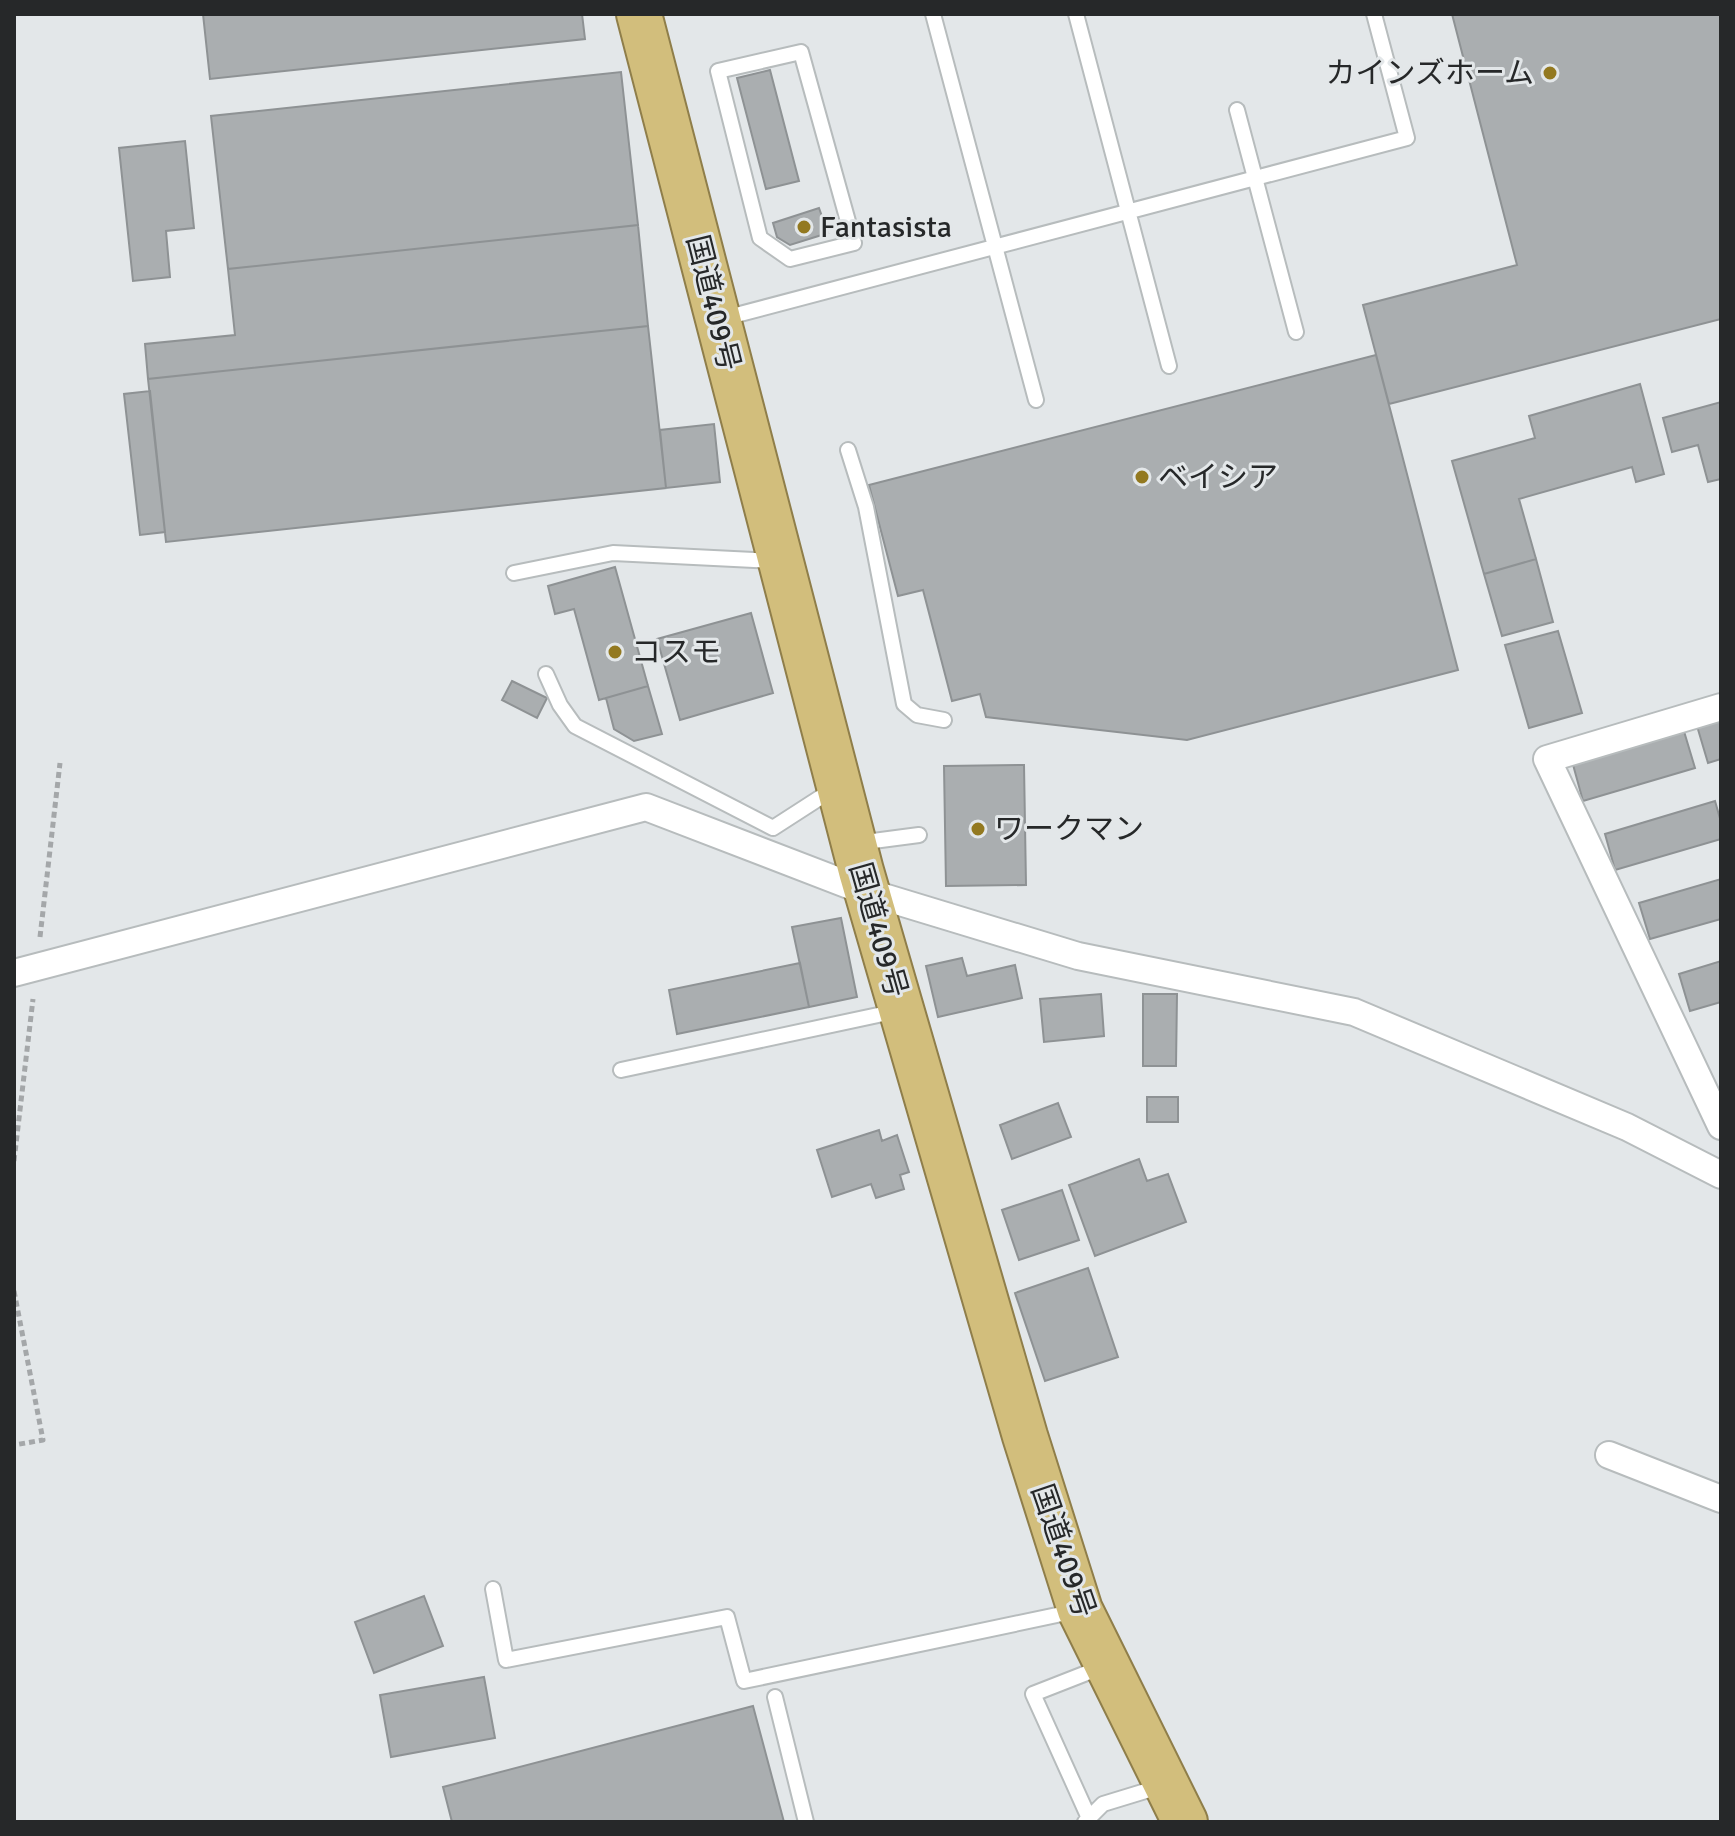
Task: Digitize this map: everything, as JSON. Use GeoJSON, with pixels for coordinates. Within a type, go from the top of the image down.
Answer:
{"type":"FeatureCollection","features":[{"type":"Feature","properties":{"kind":"highway","name":"国道409号"},"geometry":{"type":"LineString","coordinates":[[639,14],[867,892],[1025,1436],[1080,1610],[1176,1803]]}},
{"type":"Feature","properties":{"kind":"street"},"geometry":{"type":"LineString","coordinates":[[1721,707],[1547,759],[1721,1126]]}},
{"type":"Feature","properties":{"kind":"street"},"geometry":{"type":"LineString","coordinates":[[14,973],[646,807],[867,892],[1078,956],[1354,1012],[1627,1127],[1721,1175]]}},
{"type":"Feature","properties":{"kind":"street"},"geometry":{"type":"LineString","coordinates":[[1609,1455],[1721,1499]]}},
{"type":"Feature","properties":{"kind":"lane"},"geometry":{"type":"LineString","coordinates":[[933,14],[1036,400]]}},
{"type":"Feature","properties":{"kind":"lane"},"geometry":{"type":"LineString","coordinates":[[1076,14],[1169,366]]}},
{"type":"Feature","properties":{"kind":"lane"},"geometry":{"type":"LineString","coordinates":[[717,320],[1407,138],[1374,14]]}},
{"type":"Feature","properties":{"kind":"lane"},"geometry":{"type":"LineString","coordinates":[[801,52],[845,213],[854,243],[790,259],[760,238],[718,71],[801,52]]}},
{"type":"Feature","properties":{"kind":"lane"},"geometry":{"type":"LineString","coordinates":[[1237,110],[1296,332]]}},
{"type":"Feature","properties":{"kind":"lane"},"geometry":{"type":"LineString","coordinates":[[848,450],[866,507],[904,704],[917,715],[944,720]]}},
{"type":"Feature","properties":{"kind":"lane"},"geometry":{"type":"LineString","coordinates":[[514,573],[613,553],[780,561]]}},
{"type":"Feature","properties":{"kind":"lane"},"geometry":{"type":"LineString","coordinates":[[546,674],[560,705],[575,726],[773,828],[838,785]]}},
{"type":"Feature","properties":{"kind":"lane"},"geometry":{"type":"LineString","coordinates":[[854,843],[919,835]]}},
{"type":"Feature","properties":{"kind":"lane"},"geometry":{"type":"LineString","coordinates":[[621,1070],[901,1010]]}},
{"type":"Feature","properties":{"kind":"lane"},"geometry":{"type":"LineString","coordinates":[[493,1589],[506,1660],[727,1617],[744,1681],[1080,1610]]}},
{"type":"Feature","properties":{"kind":"lane"},"geometry":{"type":"LineString","coordinates":[[1106,1665],[1033,1694],[1086,1820],[1103,1804],[1176,1803]]}},
{"type":"Feature","properties":{"kind":"lane"},"geometry":{"type":"LineString","coordinates":[[775,1697],[806,1822]]}},
{"type":"Feature","properties":{"kind":"path"},"geometry":{"type":"LineString","coordinates":[[14,1291],[43,1440],[14,1445]]}},
{"type":"Feature","properties":{"kind":"building"},"geometry":{"type":"Polygon","coordinates":[[[203,14],[582,14],[585,39],[210,79],[203,14]]]}},
{"type":"Feature","properties":{"kind":"building"},"geometry":{"type":"Polygon","coordinates":[[[1452,14],[1721,14],[1721,319],[1389,404],[1363,305],[1517,265],[1452,14]]]}},
{"type":"Feature","properties":{"kind":"building"},"geometry":{"type":"Polygon","coordinates":[[[770,70],[799,181],[766,189],[737,78],[770,70]]]}},
{"type":"Feature","properties":{"kind":"building"},"geometry":{"type":"Polygon","coordinates":[[[621,72],[638,225],[228,269],[211,116],[621,72]]]}},
{"type":"Feature","properties":{"kind":"building"},"geometry":{"type":"Polygon","coordinates":[[[185,141],[194,228],[166,231],[170,277],[133,281],[119,148],[185,141]]]}},
{"type":"Feature","properties":{"kind":"building"},"geometry":{"type":"Polygon","coordinates":[[[819,208],[828,233],[790,245],[777,237],[773,223],[819,208]]]}},
{"type":"Feature","properties":{"kind":"building"},"geometry":{"type":"Polygon","coordinates":[[[638,225],[648,326],[148,379],[145,344],[235,335],[228,269],[638,225]]]}},
{"type":"Feature","properties":{"kind":"building"},"geometry":{"type":"Polygon","coordinates":[[[648,326],[666,488],[166,542],[148,379],[648,326]]]}},
{"type":"Feature","properties":{"kind":"building"},"geometry":{"type":"Polygon","coordinates":[[[1376,355],[1458,670],[1187,740],[986,717],[980,694],[952,701],[923,590],[898,596],[869,485],[1376,355]]]}},
{"type":"Feature","properties":{"kind":"building"},"geometry":{"type":"Polygon","coordinates":[[[1640,384],[1664,474],[1636,482],[1632,467],[1519,499],[1536,559],[1484,574],[1452,461],[1535,438],[1529,416],[1640,384]]]}},
{"type":"Feature","properties":{"kind":"building"},"geometry":{"type":"Polygon","coordinates":[[[150,391],[165,532],[140,535],[124,394],[150,391]]]}},
{"type":"Feature","properties":{"kind":"building"},"geometry":{"type":"Polygon","coordinates":[[[1721,402],[1721,479],[1708,482],[1698,445],[1672,452],[1663,418],[1721,402]]]}},
{"type":"Feature","properties":{"kind":"building"},"geometry":{"type":"Polygon","coordinates":[[[714,424],[720,482],[666,488],[660,430],[714,424]]]}},
{"type":"Feature","properties":{"kind":"building"},"geometry":{"type":"Polygon","coordinates":[[[1536,559],[1553,622],[1502,636],[1484,574],[1536,559]]]}},
{"type":"Feature","properties":{"kind":"building"},"geometry":{"type":"Polygon","coordinates":[[[615,567],[648,686],[599,700],[574,609],[555,614],[548,586],[615,567]]]}},
{"type":"Feature","properties":{"kind":"building"},"geometry":{"type":"Polygon","coordinates":[[[751,613],[773,693],[680,720],[657,639],[751,613]]]}},
{"type":"Feature","properties":{"kind":"building"},"geometry":{"type":"Polygon","coordinates":[[[1558,631],[1582,713],[1529,728],[1505,645],[1558,631]]]}},
{"type":"Feature","properties":{"kind":"building"},"geometry":{"type":"Polygon","coordinates":[[[512,681],[547,698],[537,718],[502,700],[512,681]]]}},
{"type":"Feature","properties":{"kind":"building"},"geometry":{"type":"Polygon","coordinates":[[[648,686],[662,734],[634,741],[614,729],[606,698],[648,686]]]}},
{"type":"Feature","properties":{"kind":"building"},"geometry":{"type":"Polygon","coordinates":[[[1721,719],[1721,759],[1708,763],[1697,726],[1721,719]]]}},
{"type":"Feature","properties":{"kind":"building"},"geometry":{"type":"Polygon","coordinates":[[[1683,728],[1695,768],[1583,801],[1572,761],[1683,728]]]}},
{"type":"Feature","properties":{"kind":"building"},"geometry":{"type":"Polygon","coordinates":[[[1024,765],[1026,885],[946,886],[944,766],[1024,765]]]}},
{"type":"Feature","properties":{"kind":"building"},"geometry":{"type":"Polygon","coordinates":[[[1715,801],[1721,822],[1721,839],[1615,870],[1605,834],[1715,801]]]}},
{"type":"Feature","properties":{"kind":"building"},"geometry":{"type":"Polygon","coordinates":[[[1721,879],[1721,919],[1650,939],[1639,903],[1721,879]]]}},
{"type":"Feature","properties":{"kind":"building"},"geometry":{"type":"Polygon","coordinates":[[[841,918],[857,997],[809,1007],[792,927],[841,918]]]}},
{"type":"Feature","properties":{"kind":"building"},"geometry":{"type":"Polygon","coordinates":[[[962,958],[967,976],[1015,965],[1022,998],[938,1017],[926,966],[962,958]]]}},
{"type":"Feature","properties":{"kind":"building"},"geometry":{"type":"Polygon","coordinates":[[[1721,961],[1721,1002],[1690,1011],[1679,974],[1721,961]]]}},
{"type":"Feature","properties":{"kind":"building"},"geometry":{"type":"Polygon","coordinates":[[[800,963],[809,1007],[677,1034],[669,990],[800,963]]]}},
{"type":"Feature","properties":{"kind":"building"},"geometry":{"type":"Polygon","coordinates":[[[1101,994],[1104,1036],[1044,1042],[1040,999],[1101,994]]]}},
{"type":"Feature","properties":{"kind":"building"},"geometry":{"type":"Polygon","coordinates":[[[1143,994],[1177,994],[1176,1066],[1143,1066],[1143,994]]]}},
{"type":"Feature","properties":{"kind":"building"},"geometry":{"type":"Polygon","coordinates":[[[1147,1097],[1178,1097],[1178,1122],[1147,1122],[1147,1097]]]}},
{"type":"Feature","properties":{"kind":"building"},"geometry":{"type":"Polygon","coordinates":[[[1058,1103],[1071,1137],[1012,1159],[1000,1125],[1058,1103]]]}},
{"type":"Feature","properties":{"kind":"building"},"geometry":{"type":"Polygon","coordinates":[[[879,1130],[882,1141],[897,1135],[909,1172],[900,1175],[904,1189],[876,1198],[871,1184],[832,1197],[817,1150],[879,1130]]]}},
{"type":"Feature","properties":{"kind":"building"},"geometry":{"type":"Polygon","coordinates":[[[1139,1159],[1147,1181],[1168,1174],[1186,1222],[1095,1256],[1069,1185],[1139,1159]]]}},
{"type":"Feature","properties":{"kind":"building"},"geometry":{"type":"Polygon","coordinates":[[[1062,1190],[1079,1240],[1019,1260],[1002,1210],[1062,1190]]]}},
{"type":"Feature","properties":{"kind":"building"},"geometry":{"type":"Polygon","coordinates":[[[1088,1268],[1118,1357],[1045,1381],[1015,1293],[1088,1268]]]}},
{"type":"Feature","properties":{"kind":"building"},"geometry":{"type":"Polygon","coordinates":[[[424,1596],[443,1646],[374,1673],[355,1622],[424,1596]]]}},
{"type":"Feature","properties":{"kind":"building"},"geometry":{"type":"Polygon","coordinates":[[[484,1677],[495,1738],[391,1757],[380,1695],[484,1677]]]}},
{"type":"Feature","properties":{"kind":"building"},"geometry":{"type":"Polygon","coordinates":[[[753,1706],[784,1822],[452,1822],[443,1787],[753,1706]]]}},
{"type":"Feature","properties":{"kind":"place","name":"カインズホーム"},"geometry":{"type":"Point","coordinates":[1550,73]}},
{"type":"Feature","properties":{"kind":"place","name":"Fantasista"},"geometry":{"type":"Point","coordinates":[804,227]}},
{"type":"Feature","properties":{"kind":"place","name":"ベイシア"},"geometry":{"type":"Point","coordinates":[1142,477]}},
{"type":"Feature","properties":{"kind":"place","name":"コスモ"},"geometry":{"type":"Point","coordinates":[615,652]}},
{"type":"Feature","properties":{"kind":"place","name":"ワークマン"},"geometry":{"type":"Point","coordinates":[978,829]}}]}
